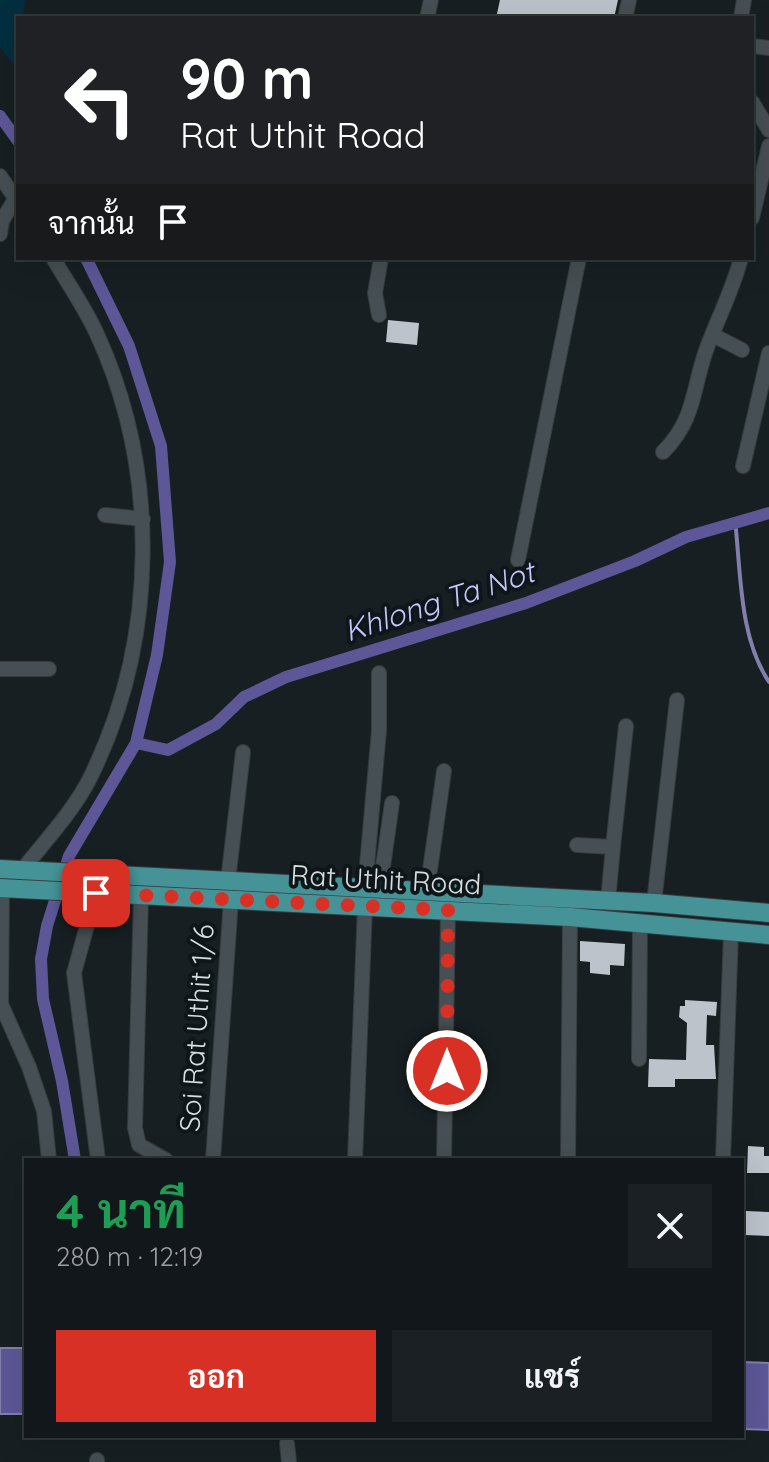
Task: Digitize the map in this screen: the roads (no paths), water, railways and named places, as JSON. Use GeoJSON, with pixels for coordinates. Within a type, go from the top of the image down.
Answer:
{"type":"FeatureCollection","features":[{"type":"Feature","properties":{"kind":"main road","name":"Rat Uthit Road"},"geometry":{"type":"LineString","coordinates":[[0,869],[228,881],[370,894],[448,910],[570,917],[769,935]]}},
{"type":"Feature","properties":{"kind":"main road","name":"Rat Uthit Road"},"geometry":{"type":"LineString","coordinates":[[1,888],[231,900],[427,891],[654,903],[769,913]]}},
{"type":"Feature","properties":{"kind":"street"},"geometry":{"type":"LineString","coordinates":[[754,105],[769,130]]}},
{"type":"Feature","properties":{"kind":"street"},"geometry":{"type":"LineString","coordinates":[[754,210],[769,146]]}},
{"type":"Feature","properties":{"kind":"street"},"geometry":{"type":"LineString","coordinates":[[0,176],[16,200]]}},
{"type":"Feature","properties":{"kind":"street"},"geometry":{"type":"LineString","coordinates":[[0,234],[2,221],[16,202]]}},
{"type":"Feature","properties":{"kind":"street"},"geometry":{"type":"LineString","coordinates":[[28,870],[90,778],[112,727],[132,649],[140,596],[143,519],[137,465],[96,332],[54,260]]}},
{"type":"Feature","properties":{"kind":"street"},"geometry":{"type":"LineString","coordinates":[[379,315],[375,293],[381,260]]}},
{"type":"Feature","properties":{"kind":"street"},"geometry":{"type":"LineString","coordinates":[[518,560],[579,260]]}},
{"type":"Feature","properties":{"kind":"street"},"geometry":{"type":"LineString","coordinates":[[663,452],[681,435],[740,260]]}},
{"type":"Feature","properties":{"kind":"street"},"geometry":{"type":"LineString","coordinates":[[713,335],[742,350]]}},
{"type":"Feature","properties":{"kind":"street"},"geometry":{"type":"LineString","coordinates":[[743,466],[769,353]]}},
{"type":"Feature","properties":{"kind":"street"},"geometry":{"type":"LineString","coordinates":[[105,515],[143,519]]}},
{"type":"Feature","properties":{"kind":"street"},"geometry":{"type":"LineString","coordinates":[[0,669],[49,669]]}},
{"type":"Feature","properties":{"kind":"street"},"geometry":{"type":"LineString","coordinates":[[355,1158],[379,730],[379,673]]}},
{"type":"Feature","properties":{"kind":"street"},"geometry":{"type":"LineString","coordinates":[[654,903],[677,700]]}},
{"type":"Feature","properties":{"kind":"street"},"geometry":{"type":"LineString","coordinates":[[608,901],[626,726]]}},
{"type":"Feature","properties":{"kind":"street"},"geometry":{"type":"LineString","coordinates":[[228,881],[243,752]]}},
{"type":"Feature","properties":{"kind":"street"},"geometry":{"type":"LineString","coordinates":[[427,891],[444,771]]}},
{"type":"Feature","properties":{"kind":"street"},"geometry":{"type":"LineString","coordinates":[[370,894],[392,803]]}},
{"type":"Feature","properties":{"kind":"street"},"geometry":{"type":"LineString","coordinates":[[577,845],[613,847]]}},
{"type":"Feature","properties":{"kind":"street"},"geometry":{"type":"LineString","coordinates":[[1,888],[0,1004],[29,1067],[44,1111],[49,1158]]}},
{"type":"Feature","properties":{"kind":"street"},"geometry":{"type":"LineString","coordinates":[[88,892],[74,973],[98,1158]]}},
{"type":"Feature","properties":{"kind":"street"},"geometry":{"type":"LineString","coordinates":[[141,895],[135,1128],[139,1145],[162,1158]]}},
{"type":"Feature","properties":{"kind":"street","name":"Soi Rat Uthit 1/6"},"geometry":{"type":"LineString","coordinates":[[213,1158],[231,900]]}},
{"type":"Feature","properties":{"kind":"street"},"geometry":{"type":"LineString","coordinates":[[444,1158],[448,910]]}},
{"type":"Feature","properties":{"kind":"street"},"geometry":{"type":"LineString","coordinates":[[568,1158],[570,917]]}},
{"type":"Feature","properties":{"kind":"street"},"geometry":{"type":"LineString","coordinates":[[639,1059],[640,924]]}},
{"type":"Feature","properties":{"kind":"street"},"geometry":{"type":"LineString","coordinates":[[723,1158],[731,932]]}},
{"type":"Feature","properties":{"kind":"street"},"geometry":{"type":"LineString","coordinates":[[287,1443],[289,1462]]}},
{"type":"Feature","properties":{"kind":"waterway","name":"Khlong Ta Not"},"geometry":{"type":"LineString","coordinates":[[0,116],[16,138]]}},
{"type":"Feature","properties":{"kind":"waterway","name":"Khlong Ta Not"},"geometry":{"type":"LineString","coordinates":[[75,1158],[62,1081],[43,999],[41,959],[47,926],[69,856],[136,743],[157,655],[170,562],[161,446],[129,346],[87,260]]}},
{"type":"Feature","properties":{"kind":"waterway","name":"Khlong Ta Not"},"geometry":{"type":"LineString","coordinates":[[136,743],[168,750],[216,724],[244,697],[286,677],[526,603],[635,561],[686,537],[769,513]]}},
{"type":"Feature","properties":{"kind":"waterway"},"geometry":{"type":"LineString","coordinates":[[735,520],[747,625],[759,664],[769,682]]}}]}
